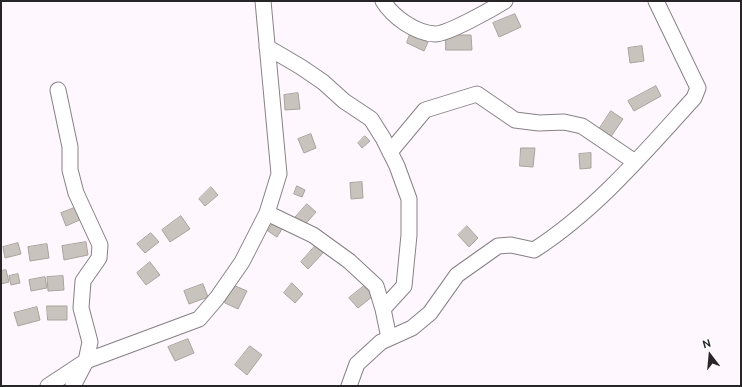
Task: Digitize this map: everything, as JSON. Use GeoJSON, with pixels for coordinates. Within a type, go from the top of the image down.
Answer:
{"type":"FeatureCollection","features":[{"type":"Feature","properties":{"kind":"street"},"geometry":{"type":"LineString","coordinates":[[48,386],[86,361],[199,319],[217,298],[242,262],[267,213],[280,174],[263,1]]}},
{"type":"Feature","properties":{"kind":"street"},"geometry":{"type":"LineString","coordinates":[[382,1],[390,13],[410,26],[436,34],[471,20],[505,1]]}},
{"type":"Feature","properties":{"kind":"street"},"geometry":{"type":"LineString","coordinates":[[349,386],[357,364],[381,342],[412,328],[430,313],[457,274],[498,246],[511,245],[534,250],[554,237],[623,176],[694,98],[698,88],[656,1]]}},
{"type":"Feature","properties":{"kind":"street"},"geometry":{"type":"LineString","coordinates":[[267,47],[302,67],[323,82],[344,101],[371,119],[390,152],[409,199],[409,235],[404,286],[383,309]]}},
{"type":"Feature","properties":{"kind":"street"},"geometry":{"type":"LineString","coordinates":[[58,90],[70,147],[70,170],[76,193],[100,245],[99,258],[83,281],[81,308],[90,342],[86,361],[73,386]]}},
{"type":"Feature","properties":{"kind":"street"},"geometry":{"type":"LineString","coordinates":[[390,152],[425,110],[477,94],[515,120],[539,123],[564,122],[582,126],[635,162]]}},
{"type":"Feature","properties":{"kind":"street"},"geometry":{"type":"LineString","coordinates":[[267,213],[313,235],[349,261],[376,286],[383,309],[389,338]]}},
{"type":"Feature","properties":{"kind":"building"},"geometry":{"type":"Polygon","coordinates":[[[515,14],[521,27],[499,37],[493,23],[515,14]]]}},
{"type":"Feature","properties":{"kind":"building"},"geometry":{"type":"Polygon","coordinates":[[[410,34],[428,42],[424,51],[407,43],[410,34]]]}},
{"type":"Feature","properties":{"kind":"building"},"geometry":{"type":"Polygon","coordinates":[[[446,35],[471,35],[472,50],[446,50],[446,35]]]}},
{"type":"Feature","properties":{"kind":"building"},"geometry":{"type":"Polygon","coordinates":[[[642,46],[644,61],[630,63],[628,48],[642,46]]]}},
{"type":"Feature","properties":{"kind":"building"},"geometry":{"type":"Polygon","coordinates":[[[656,86],[661,96],[634,111],[628,101],[656,86]]]}},
{"type":"Feature","properties":{"kind":"building"},"geometry":{"type":"Polygon","coordinates":[[[298,93],[300,109],[285,110],[284,95],[298,93]]]}},
{"type":"Feature","properties":{"kind":"building"},"geometry":{"type":"Polygon","coordinates":[[[611,111],[623,119],[610,138],[598,131],[611,111]]]}},
{"type":"Feature","properties":{"kind":"building"},"geometry":{"type":"Polygon","coordinates":[[[311,134],[316,148],[304,153],[298,139],[311,134]]]}},
{"type":"Feature","properties":{"kind":"building"},"geometry":{"type":"Polygon","coordinates":[[[365,136],[370,141],[362,148],[358,143],[365,136]]]}},
{"type":"Feature","properties":{"kind":"building"},"geometry":{"type":"Polygon","coordinates":[[[521,148],[535,148],[533,167],[520,166],[521,148]]]}},
{"type":"Feature","properties":{"kind":"building"},"geometry":{"type":"Polygon","coordinates":[[[591,153],[591,168],[580,169],[579,154],[591,153]]]}},
{"type":"Feature","properties":{"kind":"building"},"geometry":{"type":"Polygon","coordinates":[[[362,182],[363,198],[351,199],[350,183],[362,182]]]}},
{"type":"Feature","properties":{"kind":"building"},"geometry":{"type":"Polygon","coordinates":[[[297,186],[305,190],[302,197],[294,194],[297,186]]]}},
{"type":"Feature","properties":{"kind":"building"},"geometry":{"type":"Polygon","coordinates":[[[211,187],[218,195],[205,206],[199,199],[211,187]]]}},
{"type":"Feature","properties":{"kind":"building"},"geometry":{"type":"Polygon","coordinates":[[[307,204],[316,212],[302,228],[293,220],[307,204]]]}},
{"type":"Feature","properties":{"kind":"building"},"geometry":{"type":"Polygon","coordinates":[[[77,207],[82,219],[66,226],[61,213],[77,207]]]}},
{"type":"Feature","properties":{"kind":"building"},"geometry":{"type":"Polygon","coordinates":[[[181,216],[190,229],[170,242],[162,230],[181,216]]]}},
{"type":"Feature","properties":{"kind":"building"},"geometry":{"type":"Polygon","coordinates":[[[275,220],[284,226],[277,237],[268,231],[275,220]]]}},
{"type":"Feature","properties":{"kind":"building"},"geometry":{"type":"Polygon","coordinates":[[[467,226],[478,238],[469,247],[458,235],[467,226]]]}},
{"type":"Feature","properties":{"kind":"building"},"geometry":{"type":"Polygon","coordinates":[[[151,233],[159,242],[145,253],[137,244],[151,233]]]}},
{"type":"Feature","properties":{"kind":"building"},"geometry":{"type":"Polygon","coordinates":[[[86,242],[88,255],[64,260],[62,246],[86,242]]]}},
{"type":"Feature","properties":{"kind":"building"},"geometry":{"type":"Polygon","coordinates":[[[18,243],[21,254],[5,258],[3,247],[18,243]]]}},
{"type":"Feature","properties":{"kind":"building"},"geometry":{"type":"Polygon","coordinates":[[[47,244],[49,258],[30,261],[28,247],[47,244]]]}},
{"type":"Feature","properties":{"kind":"building"},"geometry":{"type":"Polygon","coordinates":[[[316,245],[324,252],[308,269],[301,262],[316,245]]]}},
{"type":"Feature","properties":{"kind":"building"},"geometry":{"type":"Polygon","coordinates":[[[150,262],[160,275],[146,285],[137,273],[150,262]]]}},
{"type":"Feature","properties":{"kind":"building"},"geometry":{"type":"Polygon","coordinates":[[[6,270],[9,282],[1,284],[1,271],[6,270]]]}},
{"type":"Feature","properties":{"kind":"building"},"geometry":{"type":"Polygon","coordinates":[[[18,274],[20,283],[11,285],[9,276],[18,274]]]}},
{"type":"Feature","properties":{"kind":"building"},"geometry":{"type":"Polygon","coordinates":[[[63,276],[64,290],[48,291],[47,277],[63,276]]]}},
{"type":"Feature","properties":{"kind":"building"},"geometry":{"type":"Polygon","coordinates":[[[45,277],[47,288],[31,291],[29,280],[45,277]]]}},
{"type":"Feature","properties":{"kind":"building"},"geometry":{"type":"Polygon","coordinates":[[[292,283],[303,294],[295,303],[284,293],[292,283]]]}},
{"type":"Feature","properties":{"kind":"building"},"geometry":{"type":"Polygon","coordinates":[[[203,284],[208,297],[189,304],[184,291],[203,284]]]}},
{"type":"Feature","properties":{"kind":"building"},"geometry":{"type":"Polygon","coordinates":[[[233,285],[247,291],[238,309],[225,303],[233,285]]]}},
{"type":"Feature","properties":{"kind":"building"},"geometry":{"type":"Polygon","coordinates":[[[364,286],[373,296],[358,308],[349,298],[364,286]]]}},
{"type":"Feature","properties":{"kind":"building"},"geometry":{"type":"Polygon","coordinates":[[[47,306],[67,306],[67,320],[48,320],[47,306]]]}},
{"type":"Feature","properties":{"kind":"building"},"geometry":{"type":"Polygon","coordinates":[[[37,307],[40,320],[18,326],[14,313],[37,307]]]}},
{"type":"Feature","properties":{"kind":"building"},"geometry":{"type":"Polygon","coordinates":[[[188,339],[194,353],[175,361],[168,347],[188,339]]]}},
{"type":"Feature","properties":{"kind":"building"},"geometry":{"type":"Polygon","coordinates":[[[250,346],[262,355],[247,375],[235,365],[250,346]]]}}]}
